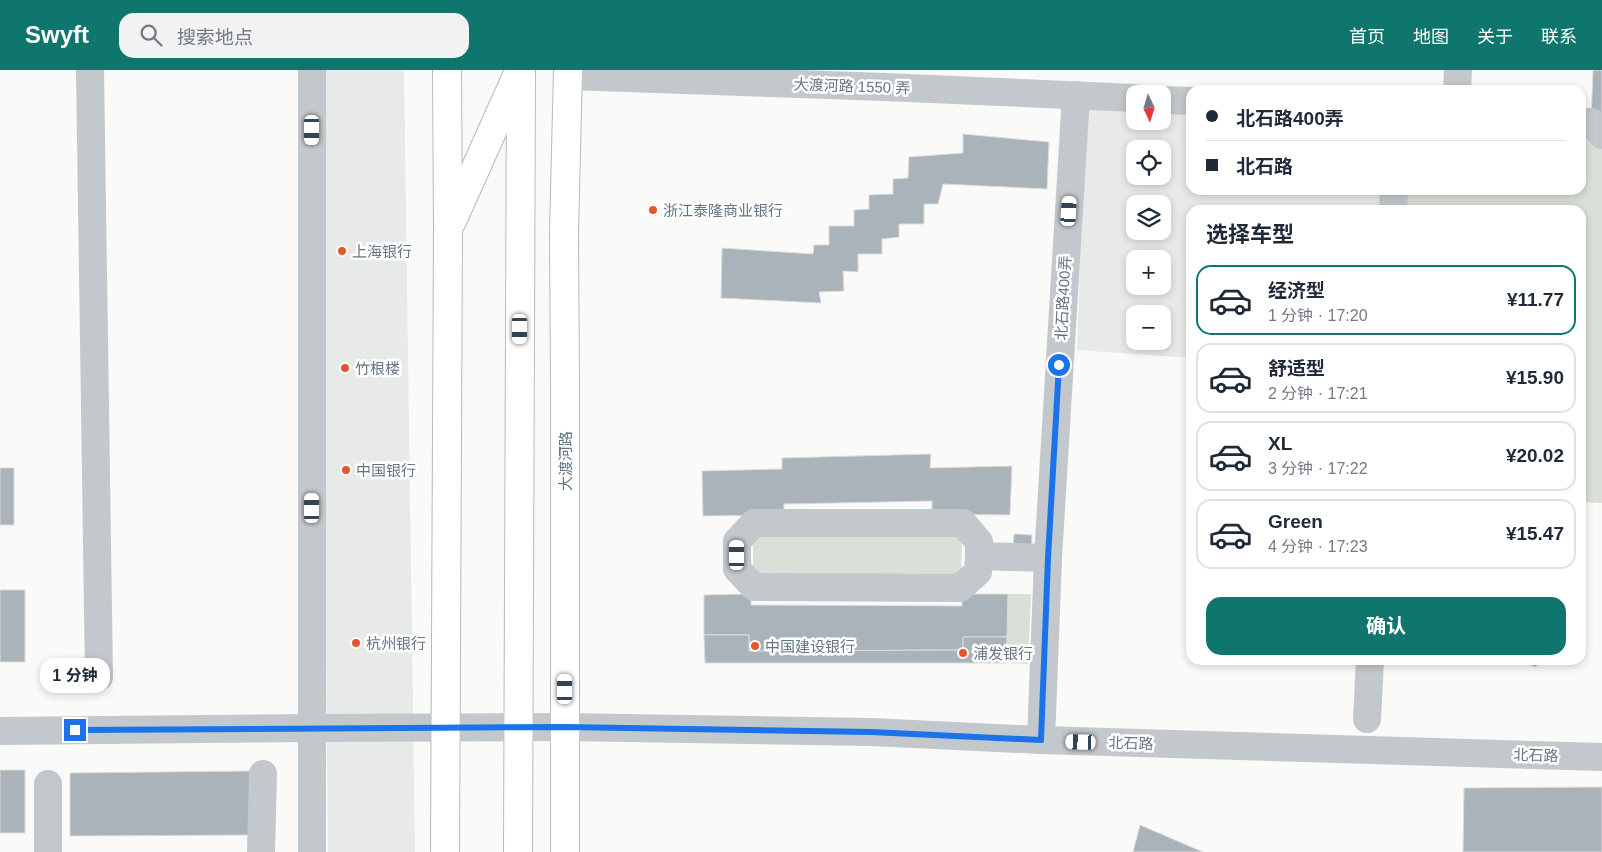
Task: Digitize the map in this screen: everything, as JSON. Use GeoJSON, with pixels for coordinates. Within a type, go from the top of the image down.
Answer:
{"type":"FeatureCollection","features":[{"type":"Feature","properties":{"kind":"main road"},"geometry":{"type":"LineString","coordinates":[[445,852],[447,70]]}},
{"type":"Feature","properties":{"kind":"main road"},"geometry":{"type":"LineString","coordinates":[[448,229],[520,70]]}},
{"type":"Feature","properties":{"kind":"main road"},"geometry":{"type":"LineString","coordinates":[[518,852],[520,70]]}},
{"type":"Feature","properties":{"kind":"main road","name":"大渡河路"},"geometry":{"type":"LineString","coordinates":[[565,852],[564,233],[568,73]]}},
{"type":"Feature","properties":{"kind":"street"},"geometry":{"type":"LineString","coordinates":[[90,70],[99,677]]}},
{"type":"Feature","properties":{"kind":"street"},"geometry":{"type":"LineString","coordinates":[[312,70],[312,852]]}},
{"type":"Feature","properties":{"kind":"street"},"geometry":{"type":"LineString","coordinates":[[1457,85],[1458,70]]}},
{"type":"Feature","properties":{"kind":"street","name":"大渡河路 1550 弄"},"geometry":{"type":"LineString","coordinates":[[568,73],[1126,98]]}},
{"type":"Feature","properties":{"kind":"street","name":"北石路400弄"},"geometry":{"type":"LineString","coordinates":[[1041,740],[1048,558],[1076,95]]}},
{"type":"Feature","properties":{"kind":"street"},"geometry":{"type":"LineString","coordinates":[[1171,100],[1186,101]]}},
{"type":"Feature","properties":{"kind":"street"},"geometry":{"type":"LineString","coordinates":[[1586,122],[1590,122],[1602,135]]}},
{"type":"Feature","properties":{"kind":"street"},"geometry":{"type":"LineString","coordinates":[[754,523],[963,523],[979,542],[979,556],[978,572],[960,588],[754,587],[737,569],[737,541],[754,523]]}},
{"type":"Feature","properties":{"kind":"street"},"geometry":{"type":"LineString","coordinates":[[979,556],[1048,558]]}},
{"type":"Feature","properties":{"kind":"street"},"geometry":{"type":"LineString","coordinates":[[1366,719],[1370,665]]}},
{"type":"Feature","properties":{"kind":"street","name":"北石路"},"geometry":{"type":"LineString","coordinates":[[0,731],[565,727],[871,732],[1041,740],[1602,757]]}},
{"type":"Feature","properties":{"kind":"street"},"geometry":{"type":"LineString","coordinates":[[260,852],[263,774]]}},
{"type":"Feature","properties":{"kind":"street"},"geometry":{"type":"LineString","coordinates":[[48,784],[48,852]]}},
{"type":"Feature","properties":{"kind":"shaded area"},"geometry":{"type":"Polygon","coordinates":[[[320,70],[404,70],[415,852],[328,852],[320,70]]]}},
{"type":"Feature","properties":{"kind":"shaded area"},"geometry":{"type":"Polygon","coordinates":[[[1086,104],[1126,106],[1126,130],[1171,130],[1171,108],[1186,109],[1186,195],[1383,195],[1382,205],[1186,205],[1186,358],[1077,350],[1086,104]]]}},
{"type":"Feature","properties":{"kind":"shaded area"},"geometry":{"type":"Polygon","coordinates":[[[1586,125],[1602,135],[1602,503],[1586,502],[1586,205],[1396,205],[1397,195],[1586,195],[1586,125]]]}},
{"type":"Feature","properties":{"kind":"shaded area"},"geometry":{"type":"Polygon","coordinates":[[[762,529],[954,529],[962,540],[961,574],[949,582],[763,581],[753,573],[753,537],[762,529]]]}},
{"type":"Feature","properties":{"kind":"shaded area"},"geometry":{"type":"Polygon","coordinates":[[[1008,594],[1031,594],[1028,664],[1006,663],[1008,594]]]}},
{"type":"Feature","properties":{"kind":"building"},"geometry":{"type":"Polygon","coordinates":[[[1593,70],[1602,70],[1602,135],[1591,122],[1593,70]]]}},
{"type":"Feature","properties":{"kind":"building"},"geometry":{"type":"Polygon","coordinates":[[[963,134],[1049,142],[1047,189],[943,184],[938,204],[924,204],[924,224],[899,224],[899,237],[882,239],[882,254],[858,254],[858,272],[843,271],[844,291],[819,292],[821,303],[721,298],[722,248],[813,254],[814,245],[829,245],[829,226],[854,226],[854,210],[869,209],[869,195],[893,194],[893,179],[908,178],[909,157],[963,153],[963,134]]]}},
{"type":"Feature","properties":{"kind":"building"},"geometry":{"type":"Polygon","coordinates":[[[931,454],[930,468],[1012,466],[1010,515],[932,514],[932,501],[784,504],[784,515],[703,516],[702,471],[782,469],[782,458],[931,454]]]}},
{"type":"Feature","properties":{"kind":"building"},"geometry":{"type":"Polygon","coordinates":[[[0,468],[14,468],[14,525],[0,525],[0,468]]]}},
{"type":"Feature","properties":{"kind":"building"},"geometry":{"type":"Polygon","coordinates":[[[1014,534],[1032,535],[1031,553],[1013,552],[1014,534]]]}},
{"type":"Feature","properties":{"kind":"building"},"geometry":{"type":"Polygon","coordinates":[[[0,590],[25,590],[25,662],[0,662],[0,590]]]}},
{"type":"Feature","properties":{"kind":"building"},"geometry":{"type":"Polygon","coordinates":[[[751,594],[751,605],[962,606],[962,594],[1008,594],[1007,637],[963,637],[963,650],[749,651],[749,635],[704,635],[704,595],[751,594]]]}},
{"type":"Feature","properties":{"kind":"building"},"geometry":{"type":"Polygon","coordinates":[[[704,635],[749,635],[749,651],[963,650],[963,637],[1007,637],[1006,663],[705,663],[704,635]]]}},
{"type":"Feature","properties":{"kind":"building"},"geometry":{"type":"Polygon","coordinates":[[[0,770],[25,770],[25,833],[0,833],[0,770]]]}},
{"type":"Feature","properties":{"kind":"building"},"geometry":{"type":"Polygon","coordinates":[[[250,771],[252,835],[70,836],[70,773],[250,771]]]}},
{"type":"Feature","properties":{"kind":"building"},"geometry":{"type":"Polygon","coordinates":[[[1602,787],[1602,852],[1463,852],[1464,788],[1602,787]]]}},
{"type":"Feature","properties":{"kind":"building"},"geometry":{"type":"Polygon","coordinates":[[[1140,825],[1203,852],[1133,852],[1140,825]]]}},
{"type":"Feature","properties":{"kind":"place","name":"浙江泰隆商业银行"},"geometry":{"type":"Point","coordinates":[653,210]}},
{"type":"Feature","properties":{"kind":"place","name":"上海银行"},"geometry":{"type":"Point","coordinates":[342,251]}},
{"type":"Feature","properties":{"kind":"place","name":"竹根楼"},"geometry":{"type":"Point","coordinates":[345,368]}},
{"type":"Feature","properties":{"kind":"place","name":"中国银行"},"geometry":{"type":"Point","coordinates":[346,470]}},
{"type":"Feature","properties":{"kind":"place","name":"杭州银行"},"geometry":{"type":"Point","coordinates":[356,643]}},
{"type":"Feature","properties":{"kind":"place","name":"中国建设银行"},"geometry":{"type":"Point","coordinates":[755,646]}},
{"type":"Feature","properties":{"kind":"place","name":"浦发银行"},"geometry":{"type":"Point","coordinates":[963,653]}},
{"type":"Feature","properties":{"kind":"route"},"geometry":{"type":"LineString","coordinates":[[75,730],[565,727],[871,732],[1041,740],[1048,558],[1059,365]]}}]}
